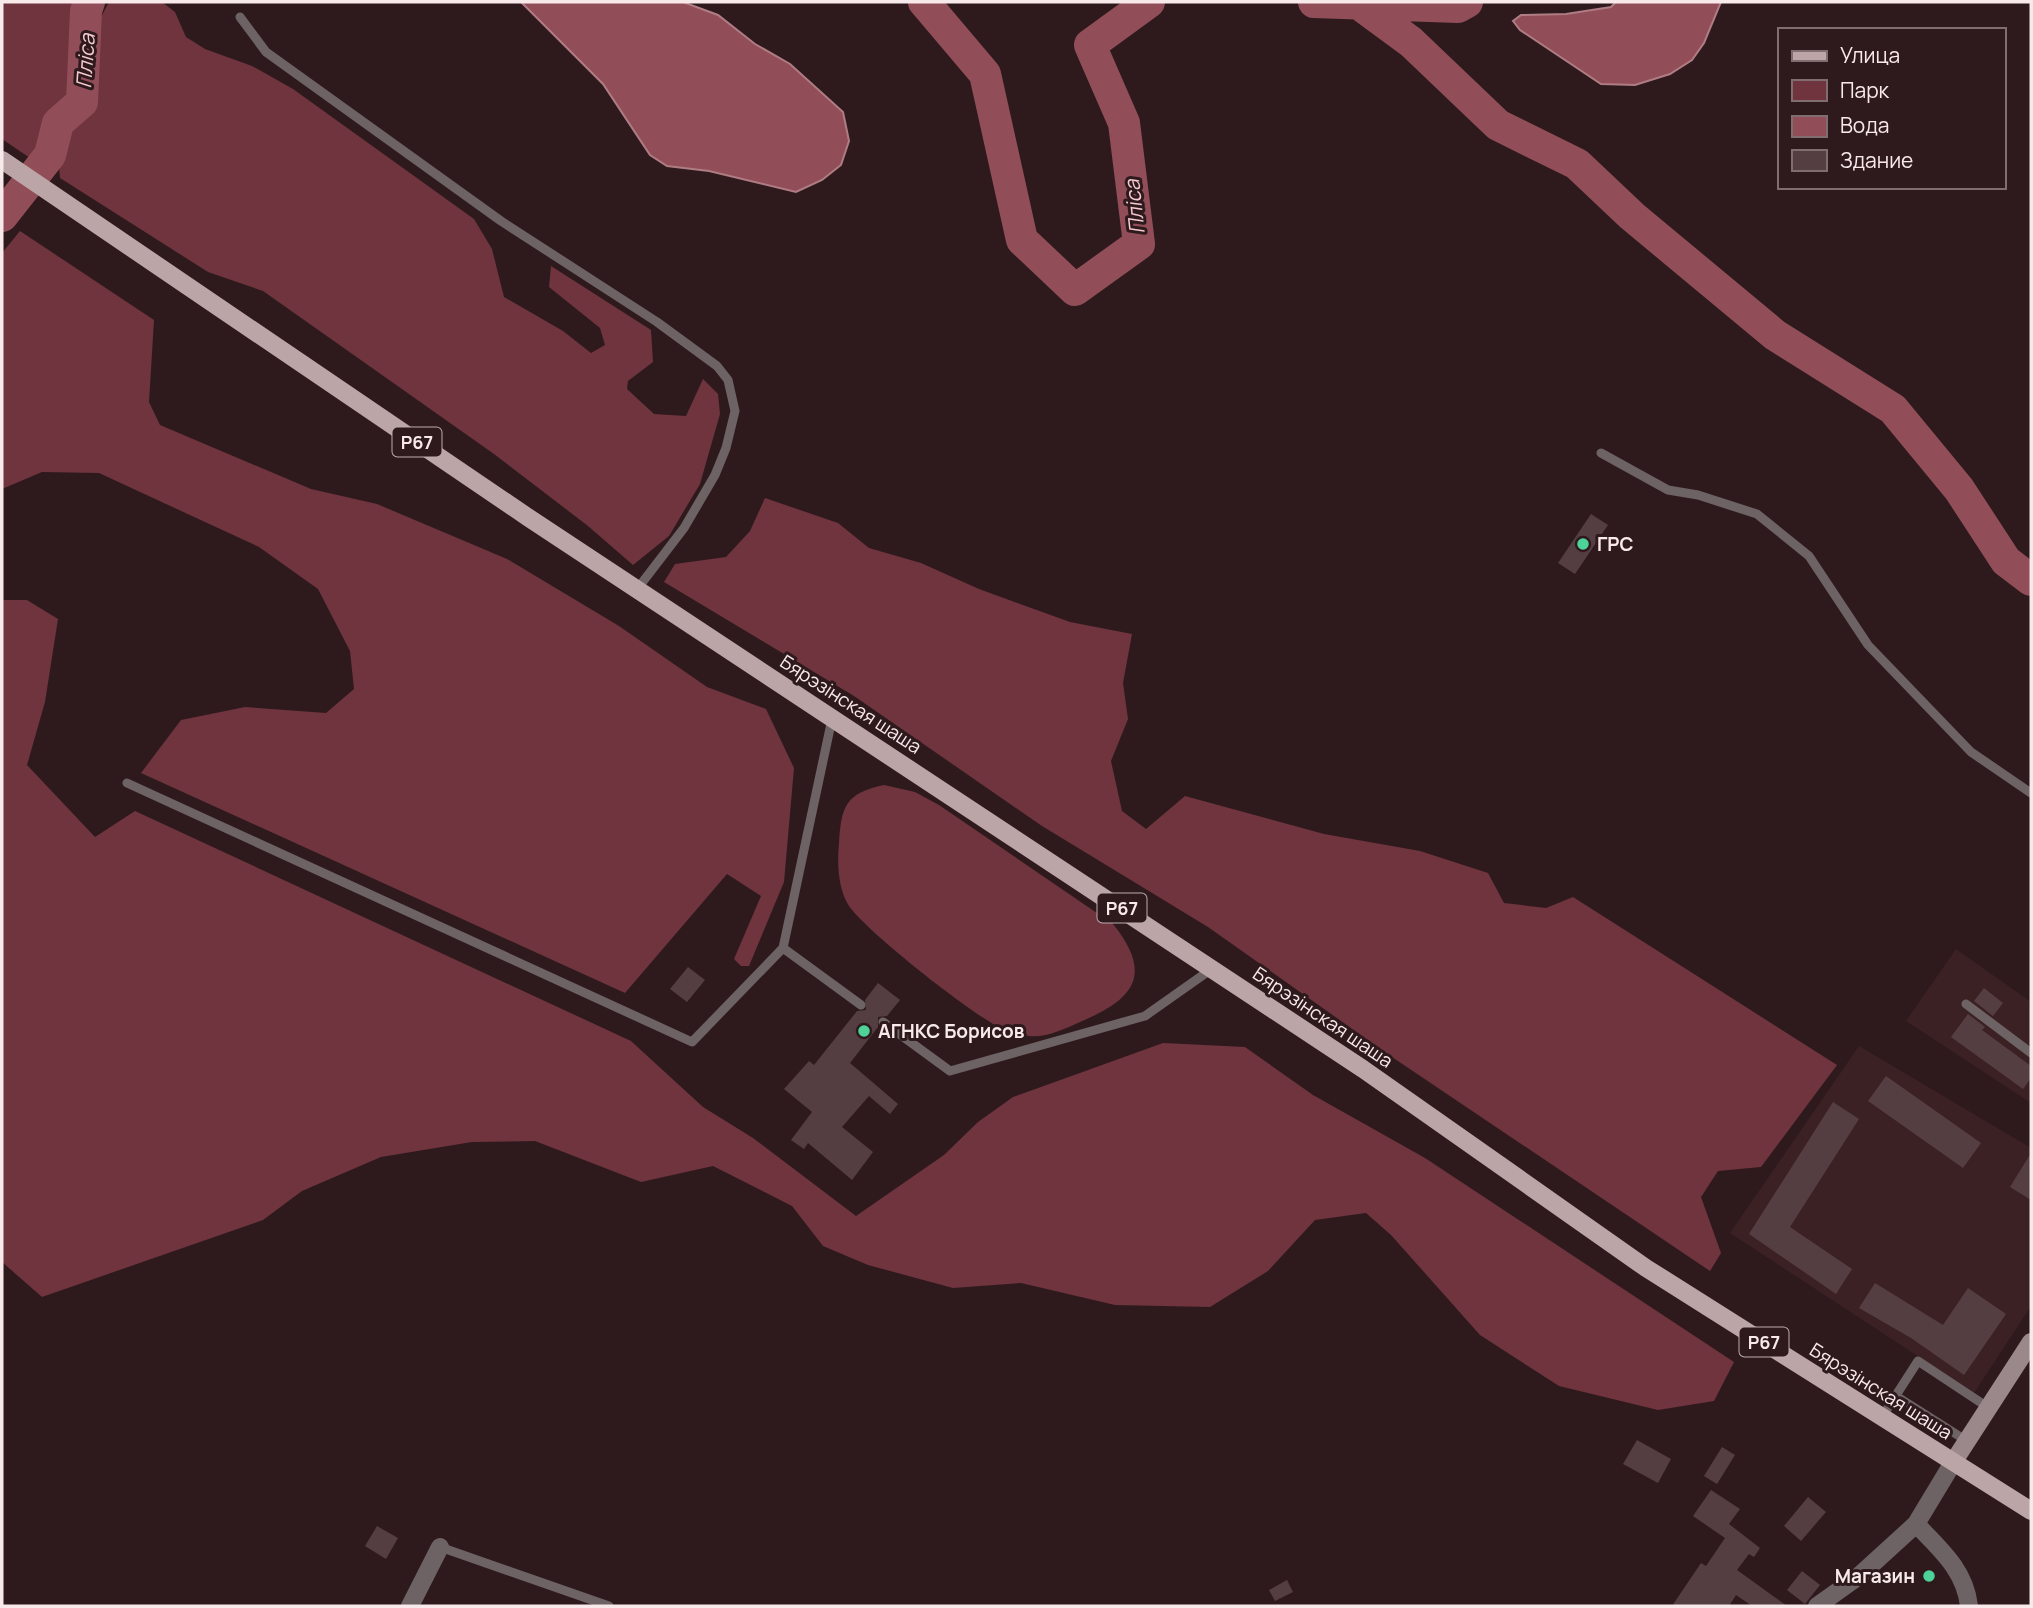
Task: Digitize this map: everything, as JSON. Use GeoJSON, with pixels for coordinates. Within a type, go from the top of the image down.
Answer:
{"type":"FeatureCollection","features":[{"type":"Feature","properties":{"kind":"main road","name":"Бярэзінская шаша"},"geometry":{"type":"LineString","coordinates":[[2,160],[638,589],[1213,968],[1646,1268],[2031,1511]]}},
{"type":"Feature","properties":{"kind":"street"},"geometry":{"type":"LineString","coordinates":[[1816,1606],[1859,1576],[1916,1524],[2031,1342]]}},
{"type":"Feature","properties":{"kind":"street"},"geometry":{"type":"LineString","coordinates":[[1916,1524],[1954,1564],[1968,1591],[1969,1606]]}},
{"type":"Feature","properties":{"kind":"street"},"geometry":{"type":"LineString","coordinates":[[410,1606],[440,1547]]}},
{"type":"Feature","properties":{"kind":"lane"},"geometry":{"type":"LineString","coordinates":[[240,17],[266,52],[501,221],[657,322],[717,366],[728,380],[734,411],[726,448],[715,475],[684,528],[638,589]]}},
{"type":"Feature","properties":{"kind":"lane"},"geometry":{"type":"LineString","coordinates":[[1601,453],[1668,490],[1698,495],[1757,514],[1809,556],[1868,645],[1971,752],[2031,793]]}},
{"type":"Feature","properties":{"kind":"lane"},"geometry":{"type":"LineString","coordinates":[[127,783],[692,1042],[783,948],[832,717]]}},
{"type":"Feature","properties":{"kind":"lane"},"geometry":{"type":"LineString","coordinates":[[783,948],[861,1005]]}},
{"type":"Feature","properties":{"kind":"lane"},"geometry":{"type":"LineString","coordinates":[[883,1021],[950,1071],[1145,1016],[1213,968]]}},
{"type":"Feature","properties":{"kind":"lane"},"geometry":{"type":"LineString","coordinates":[[1966,1004],[2031,1053]]}},
{"type":"Feature","properties":{"kind":"lane"},"geometry":{"type":"LineString","coordinates":[[1882,1417],[1918,1361],[1989,1408]]}},
{"type":"Feature","properties":{"kind":"lane"},"geometry":{"type":"LineString","coordinates":[[1896,1396],[1967,1441]]}},
{"type":"Feature","properties":{"kind":"lane"},"geometry":{"type":"LineString","coordinates":[[440,1547],[609,1606]]}},
{"type":"Feature","properties":{"kind":"shaded area"},"geometry":{"type":"Polygon","coordinates":[[[1956,949],[2031,1002],[2031,1103],[1906,1021],[1956,949]]]}},
{"type":"Feature","properties":{"kind":"shaded area"},"geometry":{"type":"Polygon","coordinates":[[[1859,1046],[2031,1148],[2031,1306],[1974,1393],[1730,1233],[1859,1046]]]}},
{"type":"Feature","properties":{"kind":"green space"},"geometry":{"type":"Polygon","coordinates":[[[2,2],[74,2],[69,53],[75,72],[74,100],[50,126],[30,158],[2,139],[2,2]]]}},
{"type":"Feature","properties":{"kind":"green space"},"geometry":{"type":"Polygon","coordinates":[[[109,2],[162,2],[175,12],[186,37],[205,49],[252,66],[293,89],[474,219],[492,249],[504,297],[563,331],[591,353],[605,345],[600,328],[549,287],[551,266],[651,330],[653,362],[628,381],[627,389],[654,414],[686,416],[703,379],[718,394],[720,414],[700,484],[669,536],[633,565],[588,526],[494,454],[263,291],[208,272],[60,178],[59,151],[64,134],[93,101],[95,28],[109,2]]]}},
{"type":"Feature","properties":{"kind":"green space"},"geometry":{"type":"Polygon","coordinates":[[[20,231],[154,320],[149,402],[160,425],[311,489],[377,504],[507,559],[619,626],[707,687],[766,709],[794,768],[784,882],[749,966],[741,966],[734,959],[761,896],[727,874],[625,993],[141,773],[181,720],[245,707],[326,713],[354,689],[350,651],[318,589],[259,547],[99,473],[42,472],[2,489],[2,253],[20,231]]]}},
{"type":"Feature","properties":{"kind":"green space"},"geometry":{"type":"Polygon","coordinates":[[[765,498],[838,523],[869,548],[921,563],[979,589],[1070,622],[1132,634],[1123,683],[1128,719],[1111,761],[1122,811],[1146,829],[1185,796],[1324,834],[1420,851],[1488,873],[1504,903],[1546,908],[1573,897],[1837,1065],[1761,1167],[1718,1171],[1701,1197],[1721,1253],[1710,1271],[1392,1057],[1208,927],[1042,826],[854,696],[664,582],[675,564],[726,557],[750,531],[765,498]]]}},
{"type":"Feature","properties":{"kind":"green space"},"geometry":{"type":"Polygon","coordinates":[[[2,600],[27,600],[58,619],[45,702],[27,765],[95,837],[135,811],[631,1041],[703,1107],[753,1138],[856,1216],[944,1155],[978,1122],[1013,1097],[1163,1043],[1245,1047],[1313,1095],[1425,1158],[1734,1362],[1714,1401],[1658,1410],[1559,1386],[1480,1335],[1391,1235],[1366,1213],[1315,1220],[1268,1271],[1210,1307],[1115,1305],[1021,1283],[953,1288],[868,1265],[823,1246],[792,1206],[713,1166],[641,1182],[535,1141],[472,1142],[381,1157],[302,1191],[263,1220],[42,1297],[2,1262],[2,600]]]}},
{"type":"Feature","properties":{"kind":"green space"},"geometry":{"type":"Polygon","coordinates":[[[884,785],[915,792],[939,805],[1113,924],[1133,958],[1135,971],[1132,984],[1125,994],[1099,1013],[1068,1027],[1042,1036],[1029,1036],[1008,1032],[993,1024],[949,994],[899,954],[849,906],[839,876],[838,851],[844,811],[848,803],[861,792],[884,785]]]}},
{"type":"Feature","properties":{"kind":"water"},"geometry":{"type":"Polygon","coordinates":[[[521,2],[683,2],[718,15],[755,44],[790,64],[843,112],[849,141],[841,165],[822,180],[796,192],[709,171],[667,166],[650,155],[603,84],[521,2]]]}},
{"type":"Feature","properties":{"kind":"water"},"geometry":{"type":"Polygon","coordinates":[[[1616,2],[1721,2],[1704,43],[1692,60],[1670,74],[1635,85],[1601,84],[1520,30],[1513,21],[1521,15],[1566,14],[1611,7],[1616,2]]]}},
{"type":"Feature","properties":{"kind":"building","name":"ГРС"},"geometry":{"type":"Polygon","coordinates":[[[1591,514],[1608,525],[1575,574],[1558,563],[1591,514]]]}},
{"type":"Feature","properties":{"kind":"building"},"geometry":{"type":"Polygon","coordinates":[[[688,967],[705,980],[687,1002],[670,989],[688,967]]]}},
{"type":"Feature","properties":{"kind":"building"},"geometry":{"type":"Polygon","coordinates":[[[878,983],[900,1000],[887,1016],[878,1017],[878,1027],[850,1063],[898,1104],[890,1114],[869,1096],[842,1127],[873,1152],[852,1180],[808,1143],[804,1149],[791,1140],[812,1112],[784,1089],[809,1061],[814,1065],[857,1011],[866,1010],[865,1000],[878,983]]]}},
{"type":"Feature","properties":{"kind":"building"},"geometry":{"type":"Polygon","coordinates":[[[1984,988],[2003,1003],[1993,1016],[1974,1001],[1984,988]]]}},
{"type":"Feature","properties":{"kind":"building"},"geometry":{"type":"Polygon","coordinates":[[[1968,1014],[1985,1027],[1982,1030],[2031,1066],[2031,1078],[2023,1089],[1951,1037],[1968,1014]]]}},
{"type":"Feature","properties":{"kind":"building"},"geometry":{"type":"Polygon","coordinates":[[[1886,1076],[1981,1143],[1963,1168],[1868,1101],[1886,1076]]]}},
{"type":"Feature","properties":{"kind":"building"},"geometry":{"type":"Polygon","coordinates":[[[1833,1102],[1859,1119],[1790,1227],[1852,1269],[1836,1294],[1749,1234],[1833,1102]]]}},
{"type":"Feature","properties":{"kind":"building"},"geometry":{"type":"Polygon","coordinates":[[[2031,1153],[2031,1200],[2010,1187],[2031,1153]]]}},
{"type":"Feature","properties":{"kind":"building"},"geometry":{"type":"Polygon","coordinates":[[[1875,1283],[1943,1325],[1968,1288],[2006,1314],[1964,1375],[1911,1338],[1859,1308],[1875,1283]]]}},
{"type":"Feature","properties":{"kind":"building"},"geometry":{"type":"Polygon","coordinates":[[[1637,1440],[1671,1459],[1658,1483],[1623,1464],[1637,1440]]]}},
{"type":"Feature","properties":{"kind":"building"},"geometry":{"type":"Polygon","coordinates":[[[1722,1447],[1735,1455],[1717,1484],[1704,1476],[1722,1447]]]}},
{"type":"Feature","properties":{"kind":"building"},"geometry":{"type":"Polygon","coordinates":[[[1711,1490],[1740,1509],[1729,1524],[1760,1548],[1754,1557],[1749,1554],[1737,1570],[1787,1606],[1752,1606],[1736,1595],[1729,1606],[1672,1606],[1701,1563],[1706,1566],[1725,1538],[1693,1516],[1711,1490]]]}},
{"type":"Feature","properties":{"kind":"building"},"geometry":{"type":"Polygon","coordinates":[[[1808,1497],[1826,1512],[1801,1541],[1784,1526],[1808,1497]]]}},
{"type":"Feature","properties":{"kind":"building"},"geometry":{"type":"Polygon","coordinates":[[[377,1526],[398,1538],[386,1559],[365,1546],[377,1526]]]}},
{"type":"Feature","properties":{"kind":"building"},"geometry":{"type":"Polygon","coordinates":[[[1802,1571],[1820,1585],[1805,1604],[1787,1590],[1802,1571]]]}},
{"type":"Feature","properties":{"kind":"building"},"geometry":{"type":"Polygon","coordinates":[[[1287,1580],[1293,1592],[1275,1601],[1269,1590],[1287,1580]]]}},
{"type":"Feature","properties":{"kind":"waterway","name":"Пліса"},"geometry":{"type":"LineString","coordinates":[[2,216],[50,155],[58,123],[82,102],[86,11],[89,2]]}},
{"type":"Feature","properties":{"kind":"waterway","name":"Пліса"},"geometry":{"type":"LineString","coordinates":[[924,2],[985,74],[1022,240],[1075,290],[1139,244],[1124,123],[1090,45],[1149,2]]}},
{"type":"Feature","properties":{"kind":"waterway","name":"Пліса"},"geometry":{"type":"LineString","coordinates":[[1314,2],[1458,7],[1467,2]]}},
{"type":"Feature","properties":{"kind":"waterway"},"geometry":{"type":"LineString","coordinates":[[1358,3],[1411,42],[1498,125],[1577,164],[1632,216],[1775,335],[1893,409],[1959,489],[2006,561],[2031,580]]}},
{"type":"Feature","properties":{"kind":"place","name":"ГРС"},"geometry":{"type":"Point","coordinates":[1583,544]}},
{"type":"Feature","properties":{"kind":"place","name":"АГНКС Борисов"},"geometry":{"type":"Point","coordinates":[864,1031]}},
{"type":"Feature","properties":{"kind":"place","name":"Магазин"},"geometry":{"type":"Point","coordinates":[1929,1576]}}]}
